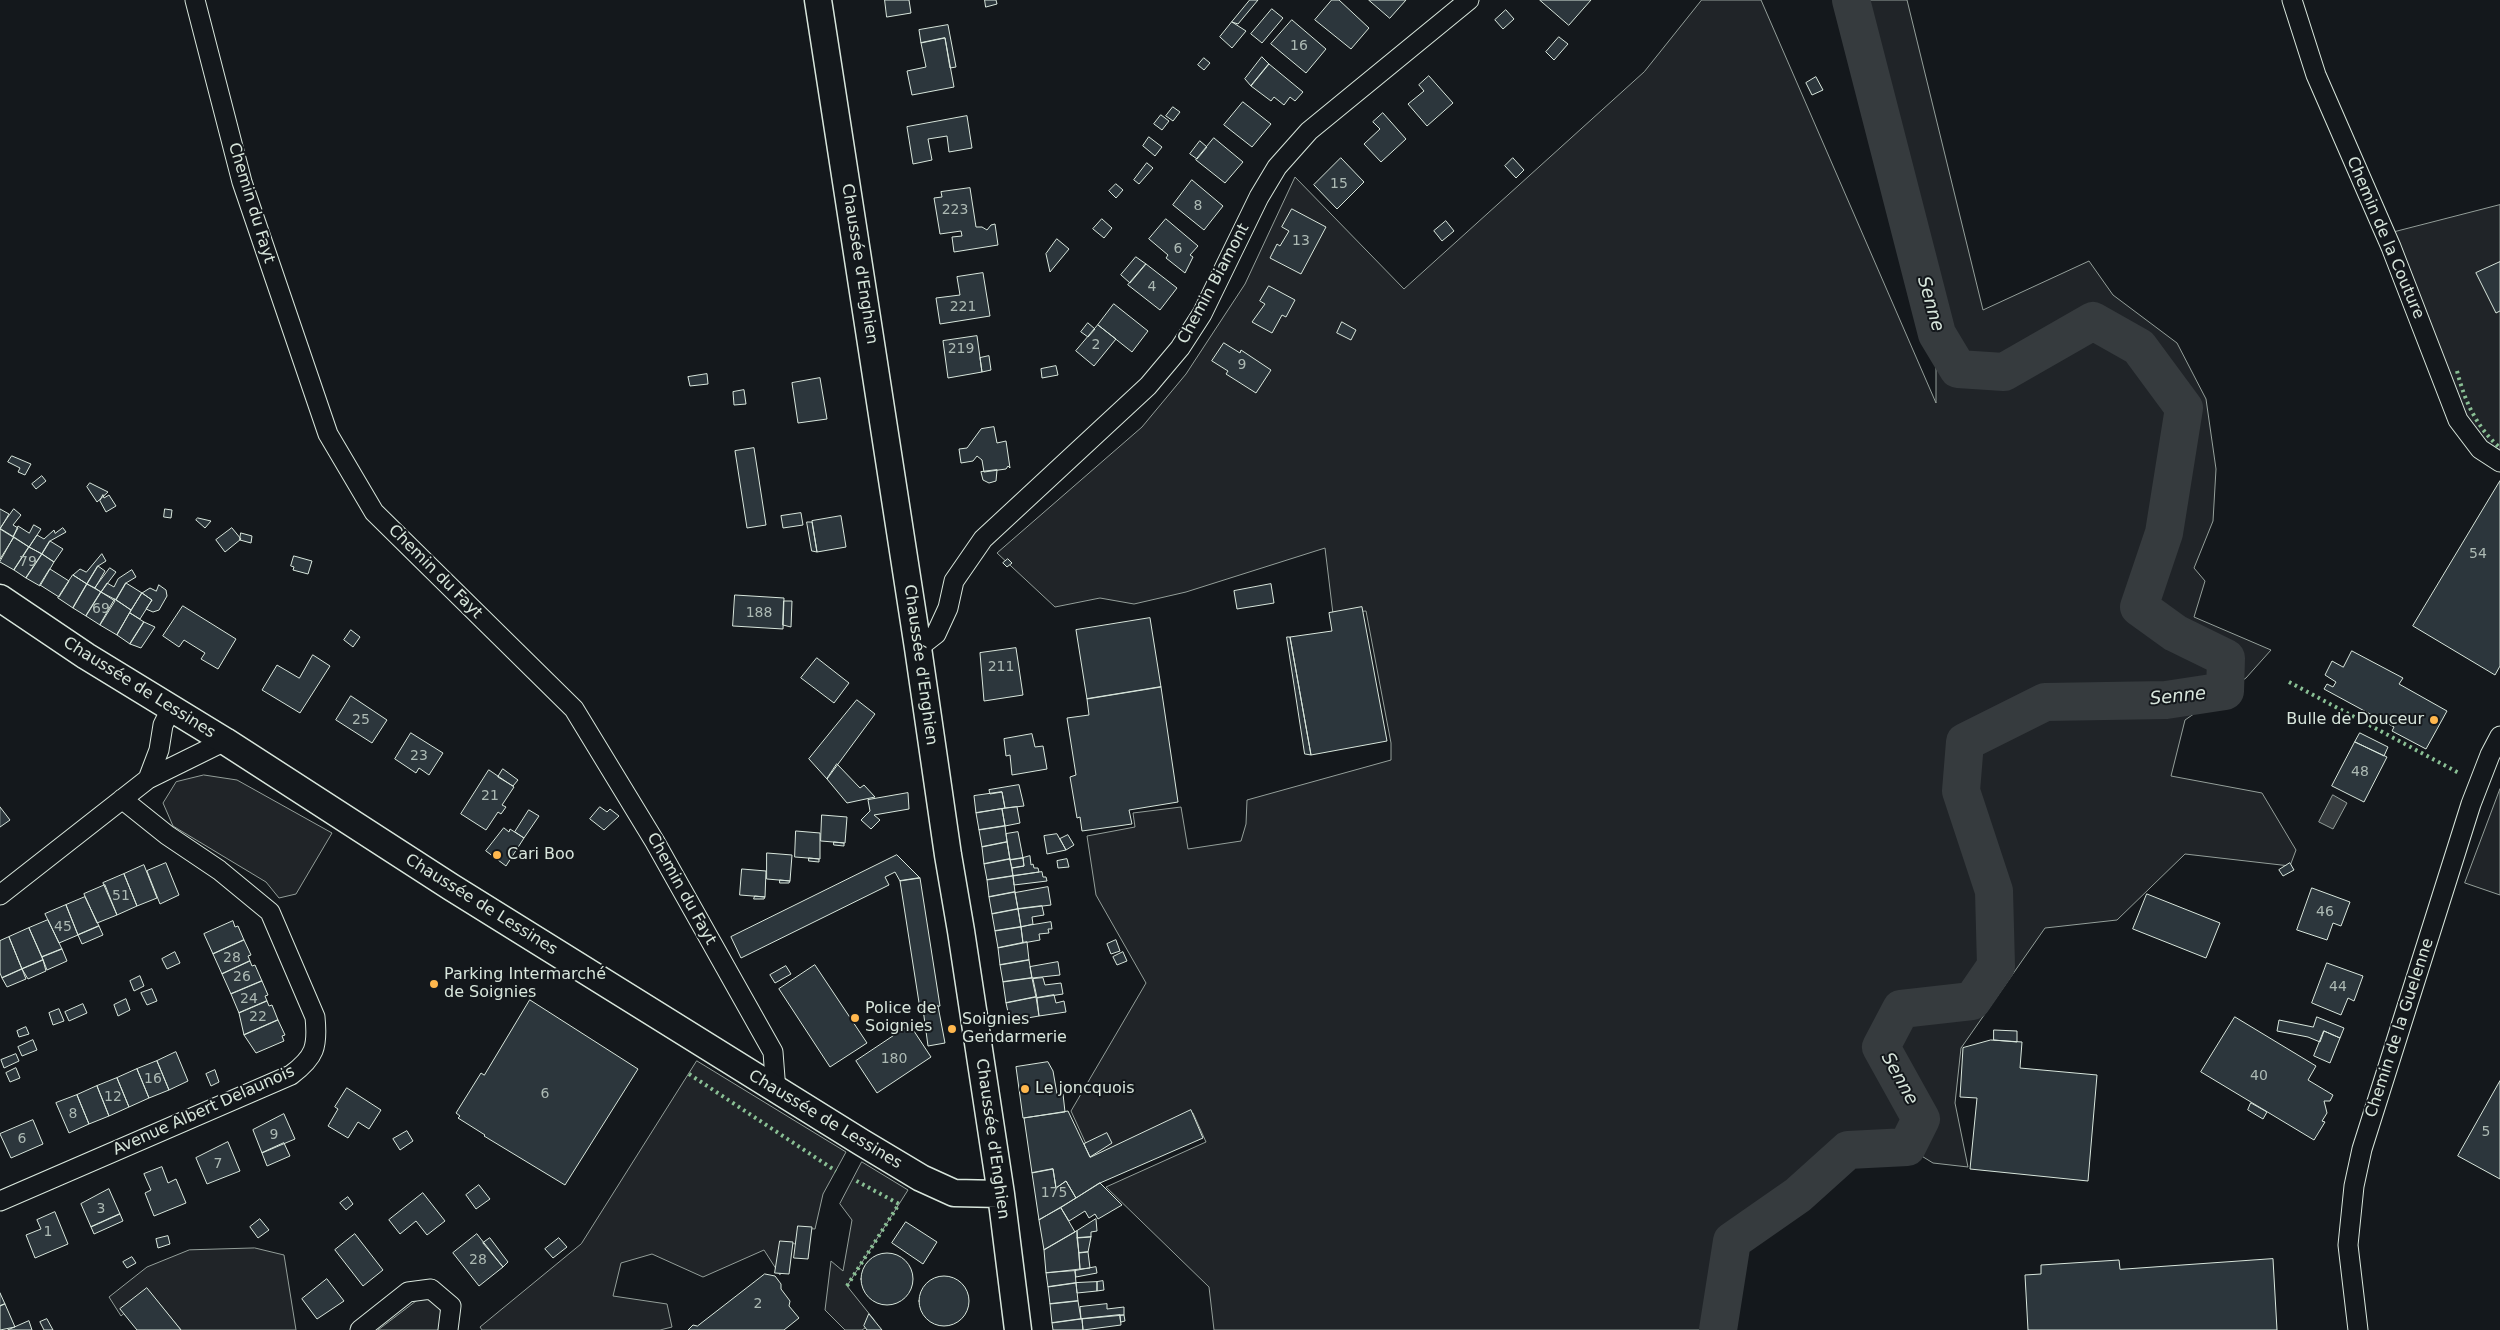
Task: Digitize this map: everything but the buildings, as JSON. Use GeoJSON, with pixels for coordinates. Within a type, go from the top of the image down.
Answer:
{"type":"FeatureCollection","features":[{"type":"Feature","properties":{"kind":"main road","name":"Chaussée d'Enghien"},"geometry":{"type":"LineString","coordinates":[[818,0],[1001,1194],[1018,1330]]}},
{"type":"Feature","properties":{"kind":"main road","name":"Chaussée de Lessines"},"geometry":{"type":"LineString","coordinates":[[0,598],[443,882],[776,1090],[921,1178],[954,1194],[1001,1194]]}},
{"type":"Feature","properties":{"kind":"street","name":"Chemin du Fayt"},"geometry":{"type":"LineString","coordinates":[[195,0],[242,182],[328,434],[374,512],[574,709],[655,842],[773,1052],[776,1090]]}},
{"type":"Feature","properties":{"kind":"street","name":"Chemin Biamont"},"geometry":{"type":"LineString","coordinates":[[918,648],[936,634],[948,608],[954,582],[983,539],[1148,386],[1180,348],[1202,314],[1259,197],[1277,167],[1309,131],[1469,0]]}},
{"type":"Feature","properties":{"kind":"street","name":"Chemin de la Couture"},"geometry":{"type":"LineString","coordinates":[[2292,0],[2316,75],[2391,247],[2458,420],[2480,449],[2500,462]]}},
{"type":"Feature","properties":{"kind":"street"},"geometry":{"type":"LineString","coordinates":[[148,778],[159,750],[163,726],[171,709]]}},
{"type":"Feature","properties":{"kind":"street","name":"Chemin de la Guelenne"},"geometry":{"type":"LineString","coordinates":[[2358,1330],[2348,1245],[2353,1195],[2362,1149],[2471,804],[2490,755],[2500,736]]}},
{"type":"Feature","properties":{"kind":"street"},"geometry":{"type":"LineString","coordinates":[[0,895],[148,778],[225,742]]}},
{"type":"Feature","properties":{"kind":"street","name":"Avenue Albert Delaunois"},"geometry":{"type":"LineString","coordinates":[[0,1201],[291,1075],[305,1065],[315,1050],[317,1034],[315,1017],[270,912],[219,870],[167,835],[122,799]]}},
{"type":"Feature","properties":{"kind":"street"},"geometry":{"type":"LineString","coordinates":[[360,1330],[408,1292],[431,1289],[451,1306],[448,1330]]}},
{"type":"Feature","properties":{"kind":"shaded area"},"geometry":{"type":"Polygon","coordinates":[[[1702,0],[1761,0],[1936,403],[1936,334],[1851,0],[1907,0],[1983,310],[2089,261],[2113,295],[2177,343],[2206,399],[2216,469],[2213,521],[2194,568],[2205,581],[2194,617],[2271,650],[2246,678],[2185,720],[2171,776],[2262,793],[2296,850],[2290,866],[2185,854],[2117,920],[2045,928],[1961,1048],[1955,1103],[1968,1167],[1933,1163],[1907,1147],[1848,1150],[1798,1195],[1732,1241],[1718,1330],[1214,1330],[1209,1287],[1106,1187],[1206,1142],[1193,1113],[1092,1157],[1071,1111],[1146,983],[1096,895],[1087,836],[1135,827],[1133,813],[1181,807],[1188,849],[1241,841],[1246,824],[1247,800],[1391,760],[1391,743],[1366,611],[1333,614],[1325,548],[1186,592],[1134,604],[1100,598],[1055,607],[997,553],[1142,427],[1186,374],[1245,284],[1295,177],[1404,289],[1644,72],[1702,0]]]}},
{"type":"Feature","properties":{"kind":"shaded area"},"geometry":{"type":"Polygon","coordinates":[[[2500,205],[2500,455],[2469,426],[2391,233],[2500,205]]]}},
{"type":"Feature","properties":{"kind":"shaded area"},"geometry":{"type":"Polygon","coordinates":[[[204,775],[237,780],[332,833],[296,894],[279,898],[266,882],[173,826],[163,803],[176,782],[204,775]]]}},
{"type":"Feature","properties":{"kind":"shaded area"},"geometry":{"type":"Polygon","coordinates":[[[2500,789],[2500,895],[2465,883],[2500,789]]]}},
{"type":"Feature","properties":{"kind":"shaded area"},"geometry":{"type":"Polygon","coordinates":[[[2333,795],[2347,803],[2333,829],[2319,822],[2333,795]]]}},
{"type":"Feature","properties":{"kind":"shaded area"},"geometry":{"type":"Polygon","coordinates":[[[697,1061],[846,1152],[823,1194],[815,1229],[800,1228],[797,1244],[785,1243],[780,1275],[764,1250],[703,1277],[652,1254],[621,1263],[613,1296],[667,1304],[672,1327],[660,1330],[482,1330],[480,1327],[581,1244],[697,1061]]]}},
{"type":"Feature","properties":{"kind":"shaded area"},"geometry":{"type":"Polygon","coordinates":[[[862,1162],[908,1190],[847,1286],[875,1321],[862,1330],[845,1330],[825,1310],[831,1261],[843,1271],[852,1220],[840,1204],[862,1162]]]}},
{"type":"Feature","properties":{"kind":"shaded area"},"geometry":{"type":"Polygon","coordinates":[[[255,1248],[284,1255],[296,1330],[181,1330],[149,1291],[121,1316],[109,1297],[147,1267],[189,1250],[255,1248]]]}},
{"type":"Feature","properties":{"kind":"shaded area"},"geometry":{"type":"Polygon","coordinates":[[[426,1299],[436,1304],[441,1311],[438,1330],[378,1330],[416,1301],[426,1299]]]}},
{"type":"Feature","properties":{"kind":"waterway","name":"Senne"},"geometry":{"type":"LineString","coordinates":[[1718,1330],[1732,1241],[1798,1195],[1848,1150],[1907,1147],[1921,1119],[1881,1047],[1901,1009],[1972,1001],[1996,966],[1994,891],[1961,791],[1965,742],[2045,702],[2166,700],[2225,691],[2226,658],[2175,633],[2139,607],[2164,533],[2184,408],[2139,347],[2093,321],[2004,372],[1958,369],[1937,334],[1851,0]]}},
{"type":"Feature","properties":{"kind":"hedge"},"geometry":{"type":"LineString","coordinates":[[2457,371],[2472,413],[2484,431],[2500,448]]}},
{"type":"Feature","properties":{"kind":"hedge"},"geometry":{"type":"LineString","coordinates":[[2289,682],[2459,773]]}},
{"type":"Feature","properties":{"kind":"hedge"},"geometry":{"type":"LineString","coordinates":[[689,1074],[836,1171]]}},
{"type":"Feature","properties":{"kind":"hedge"},"geometry":{"type":"LineString","coordinates":[[847,1286],[899,1204],[853,1179]]}},
{"type":"Feature","properties":{"kind":"place","name":"Bulle de Douceur"},"geometry":{"type":"Point","coordinates":[2434,720]}},
{"type":"Feature","properties":{"kind":"place","name":"Cari Boo"},"geometry":{"type":"Point","coordinates":[497,855]}},
{"type":"Feature","properties":{"kind":"place","name":"Parking Intermarché de Soignies"},"geometry":{"type":"Point","coordinates":[434,984]}},
{"type":"Feature","properties":{"kind":"place","name":"Police de Soignies"},"geometry":{"type":"Point","coordinates":[855,1018]}},
{"type":"Feature","properties":{"kind":"place","name":"Soignies Gendarmerie"},"geometry":{"type":"Point","coordinates":[952,1029]}},
{"type":"Feature","properties":{"kind":"place","name":"Le joncquois"},"geometry":{"type":"Point","coordinates":[1025,1089]}}]}
